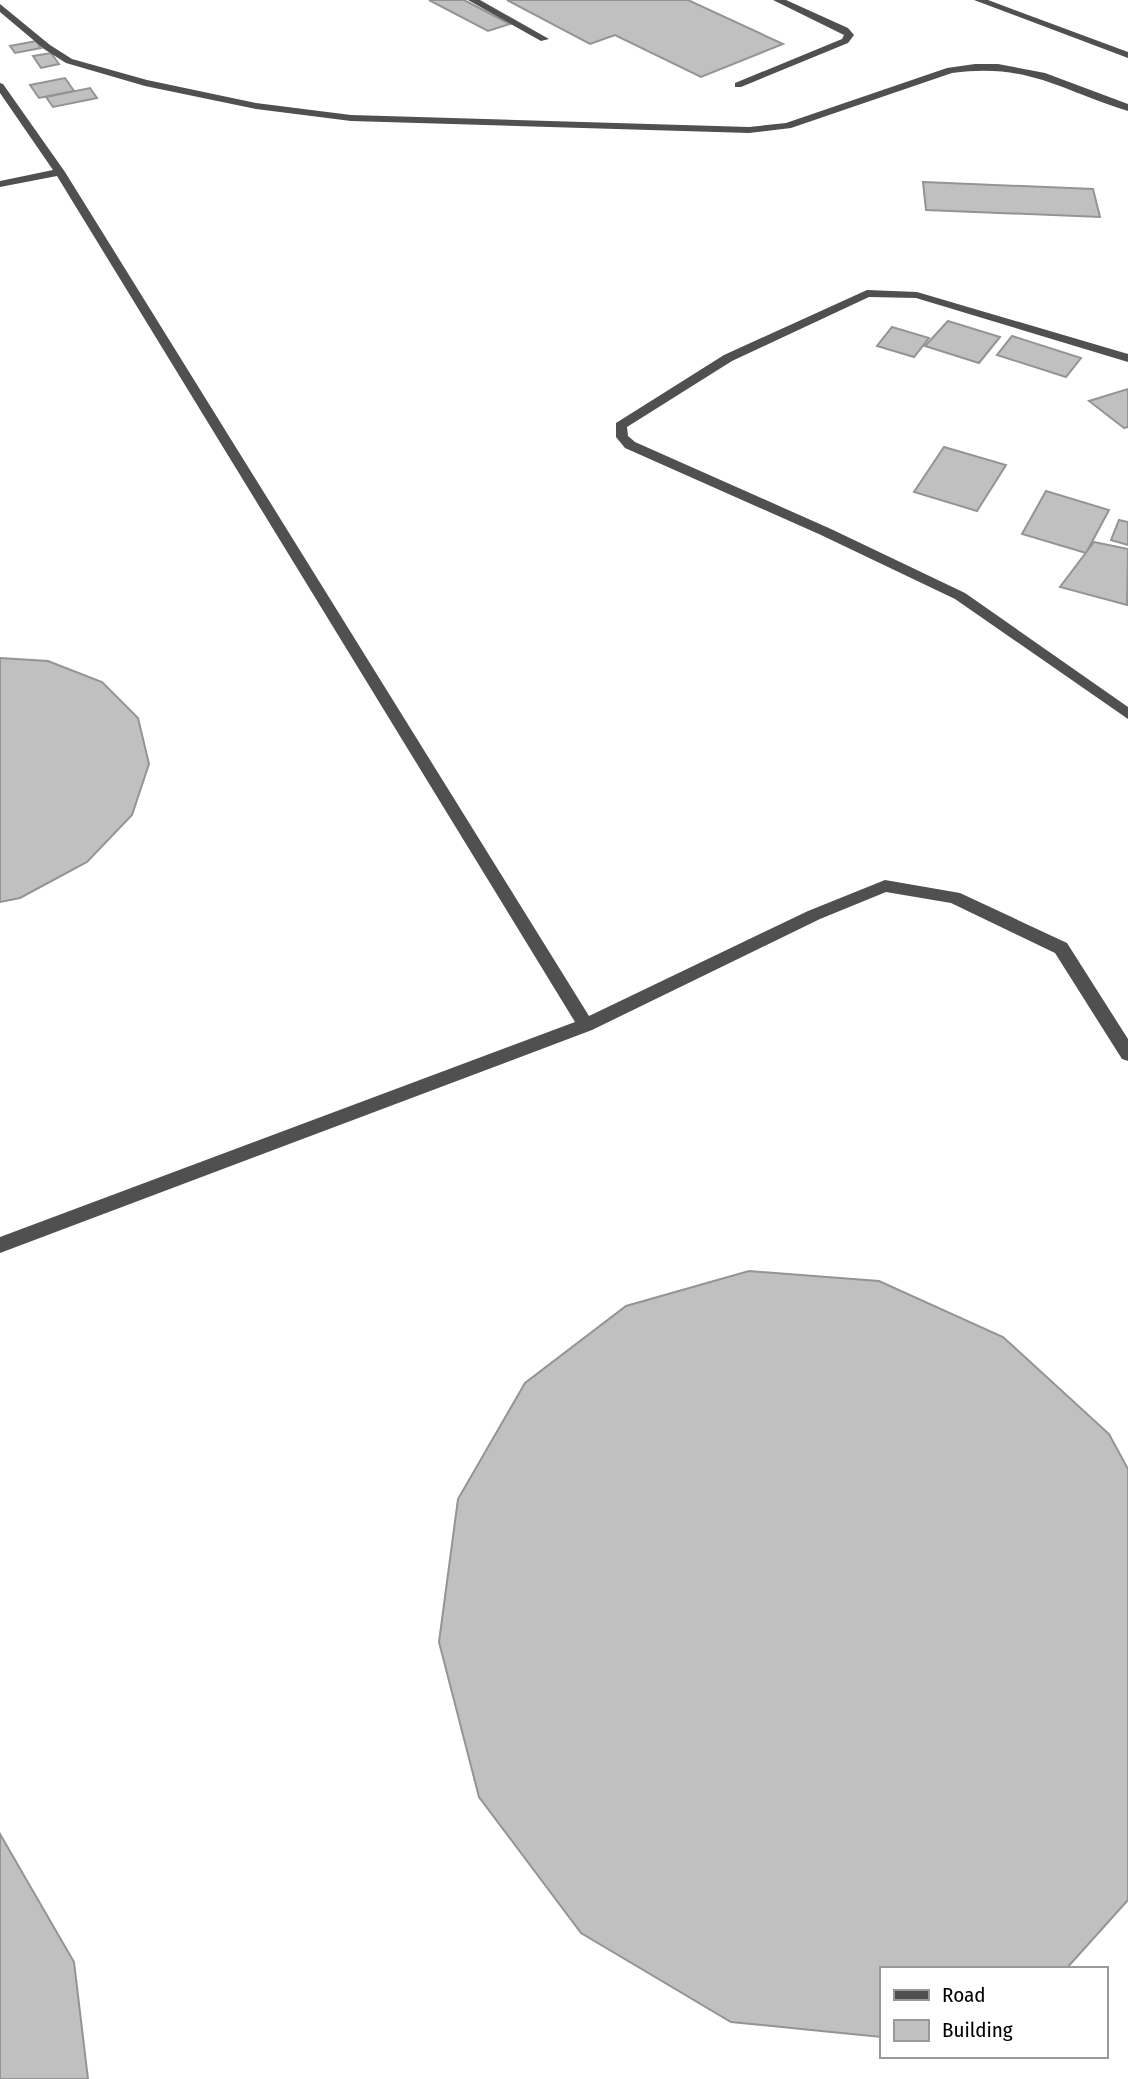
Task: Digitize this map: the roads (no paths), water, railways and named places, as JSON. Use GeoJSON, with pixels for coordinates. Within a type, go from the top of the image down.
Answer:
{"type":"FeatureCollection","features":[{"type":"Feature","properties":{"kind":"lane"},"geometry":{"type":"LineString","coordinates":[[473,0],[544,39]]}},
{"type":"Feature","properties":{"kind":"lane"},"geometry":{"type":"LineString","coordinates":[[738,85],[845,41],[849,35],[845,30],[778,0]]}},
{"type":"Feature","properties":{"kind":"lane"},"geometry":{"type":"LineString","coordinates":[[979,0],[1128,55]]}},
{"type":"Feature","properties":{"kind":"lane"},"geometry":{"type":"LineString","coordinates":[[0,6],[47,47],[69,61],[145,83],[256,106],[351,118],[749,130],[787,126],[950,70],[978,65],[1004,66],[1039,73],[1128,108]]}},
{"type":"Feature","properties":{"kind":"lane"},"geometry":{"type":"LineString","coordinates":[[0,86],[60,172],[586,1025]]}},
{"type":"Feature","properties":{"kind":"lane"},"geometry":{"type":"LineString","coordinates":[[0,184],[60,172]]}},
{"type":"Feature","properties":{"kind":"lane"},"geometry":{"type":"LineString","coordinates":[[1128,358],[917,295],[867,293],[728,358],[620,426],[622,437],[630,445],[826,531],[960,596],[1128,714]]}},
{"type":"Feature","properties":{"kind":"lane"},"geometry":{"type":"LineString","coordinates":[[0,1245],[586,1025],[814,915],[885,886],[954,897],[1060,948],[1128,1054]]}}]}
